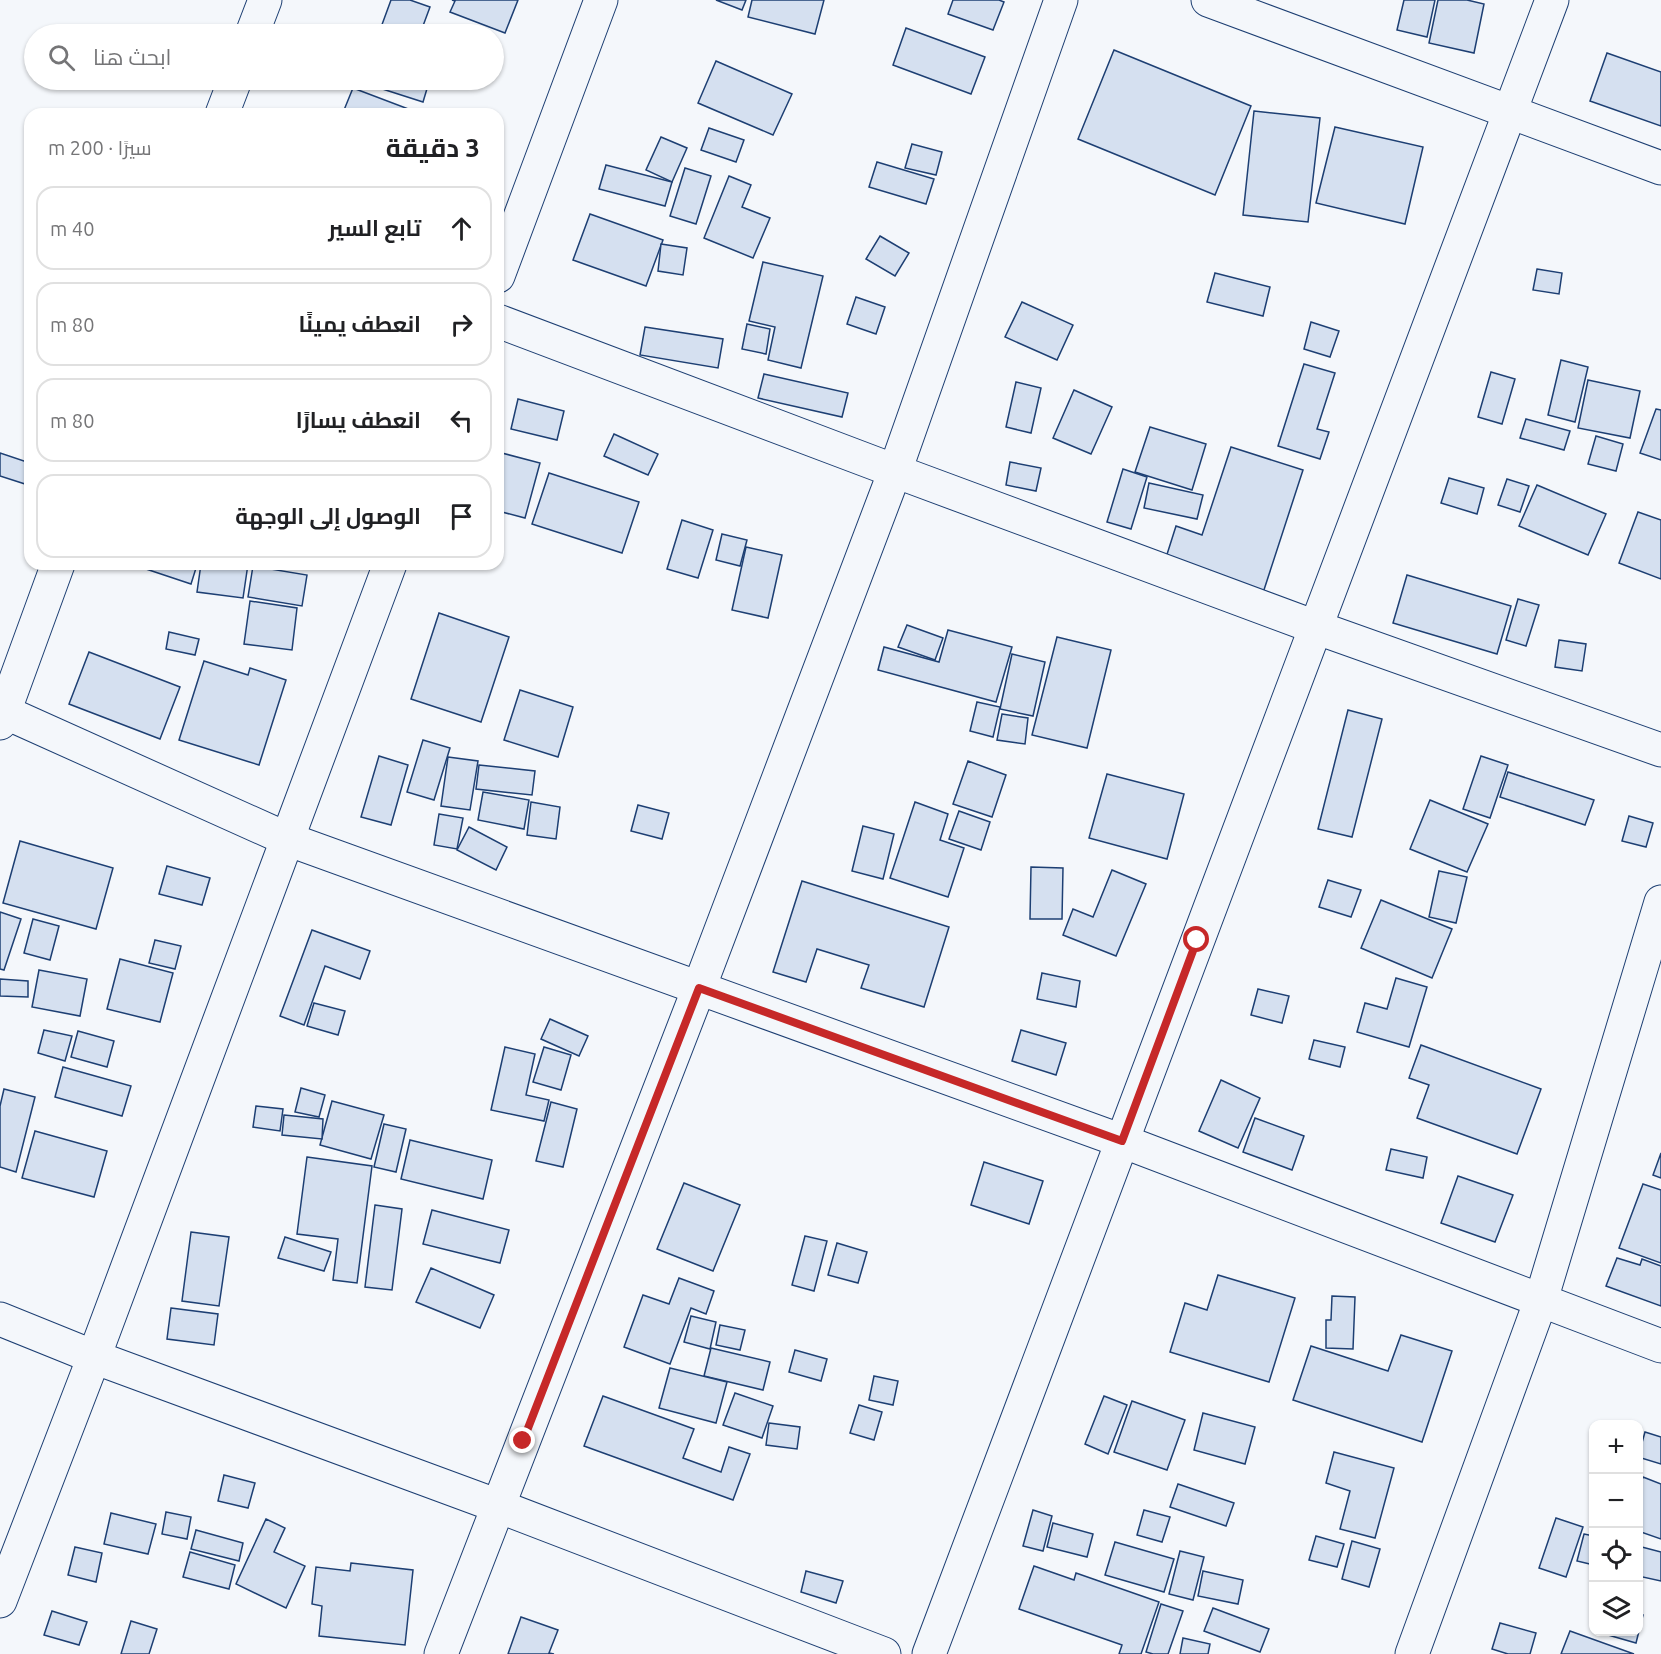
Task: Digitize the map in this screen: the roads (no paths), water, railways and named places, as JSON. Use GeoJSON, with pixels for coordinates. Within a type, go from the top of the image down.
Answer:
{"type":"FeatureCollection","features":[{"type":"Feature","properties":{"kind":"street"},"geometry":{"type":"LineString","coordinates":[[256,24],[266,0]]}},
{"type":"Feature","properties":{"kind":"street"},"geometry":{"type":"LineString","coordinates":[[504,260],[601,0]]}},
{"type":"Feature","properties":{"kind":"street"},"geometry":{"type":"LineString","coordinates":[[441,1654],[699,988],[895,471],[1061,0]]}},
{"type":"Feature","properties":{"kind":"street"},"geometry":{"type":"LineString","coordinates":[[1208,0],[1661,168]]}},
{"type":"Feature","properties":{"kind":"street"},"geometry":{"type":"LineString","coordinates":[[929,1654],[1552,0]]}},
{"type":"Feature","properties":{"kind":"street"},"geometry":{"type":"LineString","coordinates":[[224,108],[231,90]]}},
{"type":"Feature","properties":{"kind":"street"},"geometry":{"type":"LineString","coordinates":[[504,323],[1315,627],[1661,750]]}},
{"type":"Feature","properties":{"kind":"street"},"geometry":{"type":"LineString","coordinates":[[56,570],[1,715],[287,839],[1122,1141],[1661,1346]]}},
{"type":"Feature","properties":{"kind":"street"},"geometry":{"type":"LineString","coordinates":[[0,1601],[94,1357],[388,570]]}},
{"type":"Feature","properties":{"kind":"street"},"geometry":{"type":"LineString","coordinates":[[1412,1654],[1541,1300],[1661,902]]}},
{"type":"Feature","properties":{"kind":"street"},"geometry":{"type":"LineString","coordinates":[[0,1318],[94,1357],[498,1506],[884,1654]]}}]}
